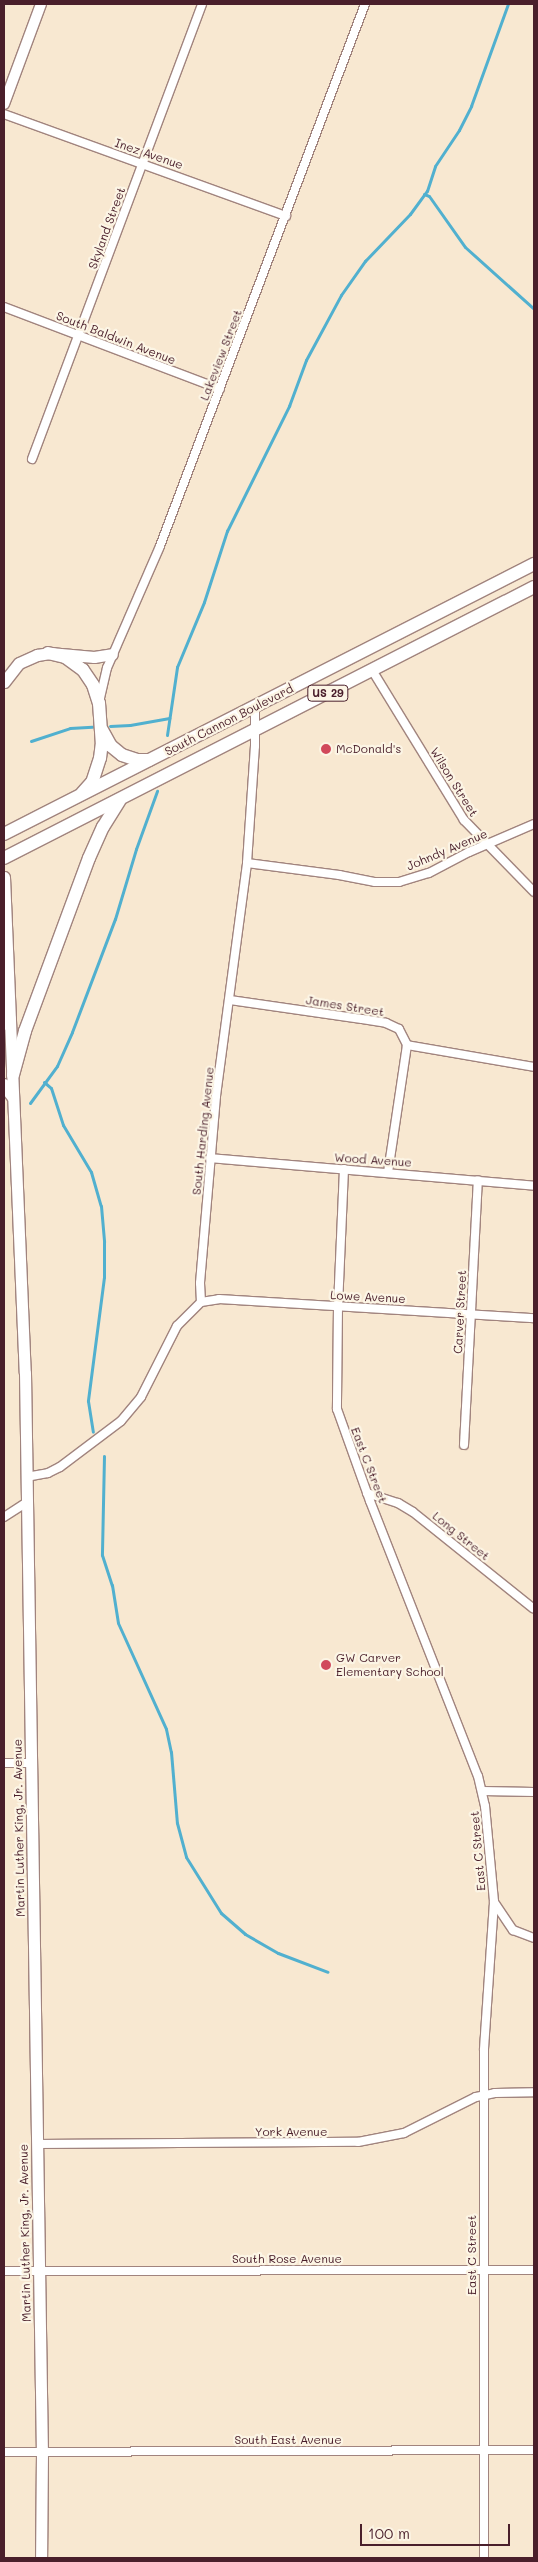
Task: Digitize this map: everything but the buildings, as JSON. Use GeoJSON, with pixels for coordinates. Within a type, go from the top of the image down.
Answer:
{"type":"FeatureCollection","features":[{"type":"Feature","properties":{"kind":"main road","name":"South Cannon Boulevard"},"geometry":{"type":"LineString","coordinates":[[4,834],[534,564]]}},
{"type":"Feature","properties":{"kind":"main road","name":"South Cannon Boulevard"},"geometry":{"type":"LineString","coordinates":[[121,799],[534,588]]}},
{"type":"Feature","properties":{"kind":"main road"},"geometry":{"type":"LineString","coordinates":[[48,654],[65,657],[82,670],[94,688],[101,713],[100,758],[95,775],[87,788],[70,801]]}},
{"type":"Feature","properties":{"kind":"main road"},"geometry":{"type":"LineString","coordinates":[[4,682],[10,672],[21,661],[32,656],[48,654],[94,657],[112,654]]}},
{"type":"Feature","properties":{"kind":"main road"},"geometry":{"type":"LineString","coordinates":[[101,729],[108,743],[122,755],[137,760],[151,760]]}},
{"type":"Feature","properties":{"kind":"main road"},"geometry":{"type":"LineString","coordinates":[[12,1075],[26,1031],[89,858],[103,827],[121,799]]}},
{"type":"Feature","properties":{"kind":"main road","name":"US 29"},"geometry":{"type":"LineString","coordinates":[[4,858],[121,799]]}},
{"type":"Feature","properties":{"kind":"main road"},"geometry":{"type":"LineString","coordinates":[[4,877],[7,1021],[12,1075]]}},
{"type":"Feature","properties":{"kind":"main road","name":"Martin Luther King, Jr. Avenue"},"geometry":{"type":"LineString","coordinates":[[12,1075],[27,1502],[42,2452],[41,2558]]}},
{"type":"Feature","properties":{"kind":"main road"},"geometry":{"type":"LineString","coordinates":[[4,1085],[13,1097]]}},
{"type":"Feature","properties":{"kind":"street"},"geometry":{"type":"LineString","coordinates":[[4,104],[41,4]]}},
{"type":"Feature","properties":{"kind":"street","name":"Skyland Street"},"geometry":{"type":"LineString","coordinates":[[32,459],[202,4]]}},
{"type":"Feature","properties":{"kind":"street","name":"Lakeview Street"},"geometry":{"type":"LineString","coordinates":[[101,713],[102,685],[112,654],[160,546],[365,4]]}},
{"type":"Feature","properties":{"kind":"street","name":"Inez Avenue"},"geometry":{"type":"LineString","coordinates":[[4,114],[286,216]]}},
{"type":"Feature","properties":{"kind":"street","name":"South Baldwin Avenue"},"geometry":{"type":"LineString","coordinates":[[4,306],[220,389]]}},
{"type":"Feature","properties":{"kind":"street","name":"Wilson Street"},"geometry":{"type":"LineString","coordinates":[[372,670],[464,820],[486,845],[534,892]]}},
{"type":"Feature","properties":{"kind":"street","name":"South Harding Avenue"},"geometry":{"type":"LineString","coordinates":[[201,1302],[200,1283],[210,1158],[247,863],[255,706]]}},
{"type":"Feature","properties":{"kind":"street","name":"Johndy Avenue"},"geometry":{"type":"LineString","coordinates":[[247,863],[375,882],[399,882],[429,873],[534,824]]}},
{"type":"Feature","properties":{"kind":"street","name":"James Street"},"geometry":{"type":"LineString","coordinates":[[230,1000],[386,1023],[399,1029],[407,1045]]}},
{"type":"Feature","properties":{"kind":"street"},"geometry":{"type":"LineString","coordinates":[[388,1172],[407,1045],[534,1067]]}},
{"type":"Feature","properties":{"kind":"street","name":"Wood Avenue"},"geometry":{"type":"LineString","coordinates":[[210,1158],[534,1186]]}},
{"type":"Feature","properties":{"kind":"street","name":"East C Street"},"geometry":{"type":"LineString","coordinates":[[344,1169],[338,1306],[337,1409],[367,1493],[483,1791],[494,1902],[484,2040],[484,2558]]}},
{"type":"Feature","properties":{"kind":"street","name":"Carver Street"},"geometry":{"type":"LineString","coordinates":[[464,1445],[478,1180]]}},
{"type":"Feature","properties":{"kind":"street","name":"Lowe Avenue"},"geometry":{"type":"LineString","coordinates":[[201,1302],[219,1300],[534,1318]]}},
{"type":"Feature","properties":{"kind":"street"},"geometry":{"type":"LineString","coordinates":[[26,1477],[48,1473],[60,1467],[121,1422],[141,1397],[177,1326],[201,1302]]}},
{"type":"Feature","properties":{"kind":"street","name":"Long Street"},"geometry":{"type":"LineString","coordinates":[[367,1493],[398,1503],[413,1512],[533,1608]]}},
{"type":"Feature","properties":{"kind":"street"},"geometry":{"type":"LineString","coordinates":[[4,1517],[27,1502]]}},
{"type":"Feature","properties":{"kind":"street"},"geometry":{"type":"LineString","coordinates":[[4,1764],[32,1763]]}},
{"type":"Feature","properties":{"kind":"street"},"geometry":{"type":"LineString","coordinates":[[483,1791],[534,1792]]}},
{"type":"Feature","properties":{"kind":"street"},"geometry":{"type":"LineString","coordinates":[[494,1902],[514,1930],[534,1938]]}},
{"type":"Feature","properties":{"kind":"street","name":"York Avenue"},"geometry":{"type":"LineString","coordinates":[[37,2144],[358,2142],[404,2133],[484,2095],[534,2092]]}},
{"type":"Feature","properties":{"kind":"street","name":"South Rose Avenue"},"geometry":{"type":"LineString","coordinates":[[4,2271],[534,2270]]}},
{"type":"Feature","properties":{"kind":"street","name":"South East Avenue"},"geometry":{"type":"LineString","coordinates":[[4,2452],[534,2450]]}},
{"type":"Feature","properties":{"kind":"waterway"},"geometry":{"type":"LineString","coordinates":[[167,735],[177,667],[204,602],[227,531],[289,406],[306,360],[341,295],[365,261],[410,214],[427,191],[435,166],[459,130],[471,106],[508,4]]}},
{"type":"Feature","properties":{"kind":"waterway"},"geometry":{"type":"LineString","coordinates":[[424,194],[429,196],[465,247],[534,309]]}},
{"type":"Feature","properties":{"kind":"waterway"},"geometry":{"type":"LineString","coordinates":[[110,726],[130,725],[169,718]]}},
{"type":"Feature","properties":{"kind":"waterway"},"geometry":{"type":"LineString","coordinates":[[31,741],[70,728],[92,727]]}},
{"type":"Feature","properties":{"kind":"waterway"},"geometry":{"type":"LineString","coordinates":[[30,1103],[57,1066],[72,1032],[115,919],[136,849],[157,791]]}},
{"type":"Feature","properties":{"kind":"waterway"},"geometry":{"type":"LineString","coordinates":[[44,1082],[51,1088],[63,1125],[91,1172],[101,1206],[104,1277],[88,1401],[93,1432]]}},
{"type":"Feature","properties":{"kind":"waterway"},"geometry":{"type":"LineString","coordinates":[[104,1456],[102,1555],[112,1585],[118,1623],[166,1729],[171,1752],[177,1823],[186,1857],[221,1913],[245,1934],[278,1953],[328,1972]]}},
{"type":"Feature","properties":{"kind":"place","name":"McDonald's"},"geometry":{"type":"Point","coordinates":[326,749]}},
{"type":"Feature","properties":{"kind":"place","name":"GW Carver Elementary School"},"geometry":{"type":"Point","coordinates":[326,1665]}}]}
